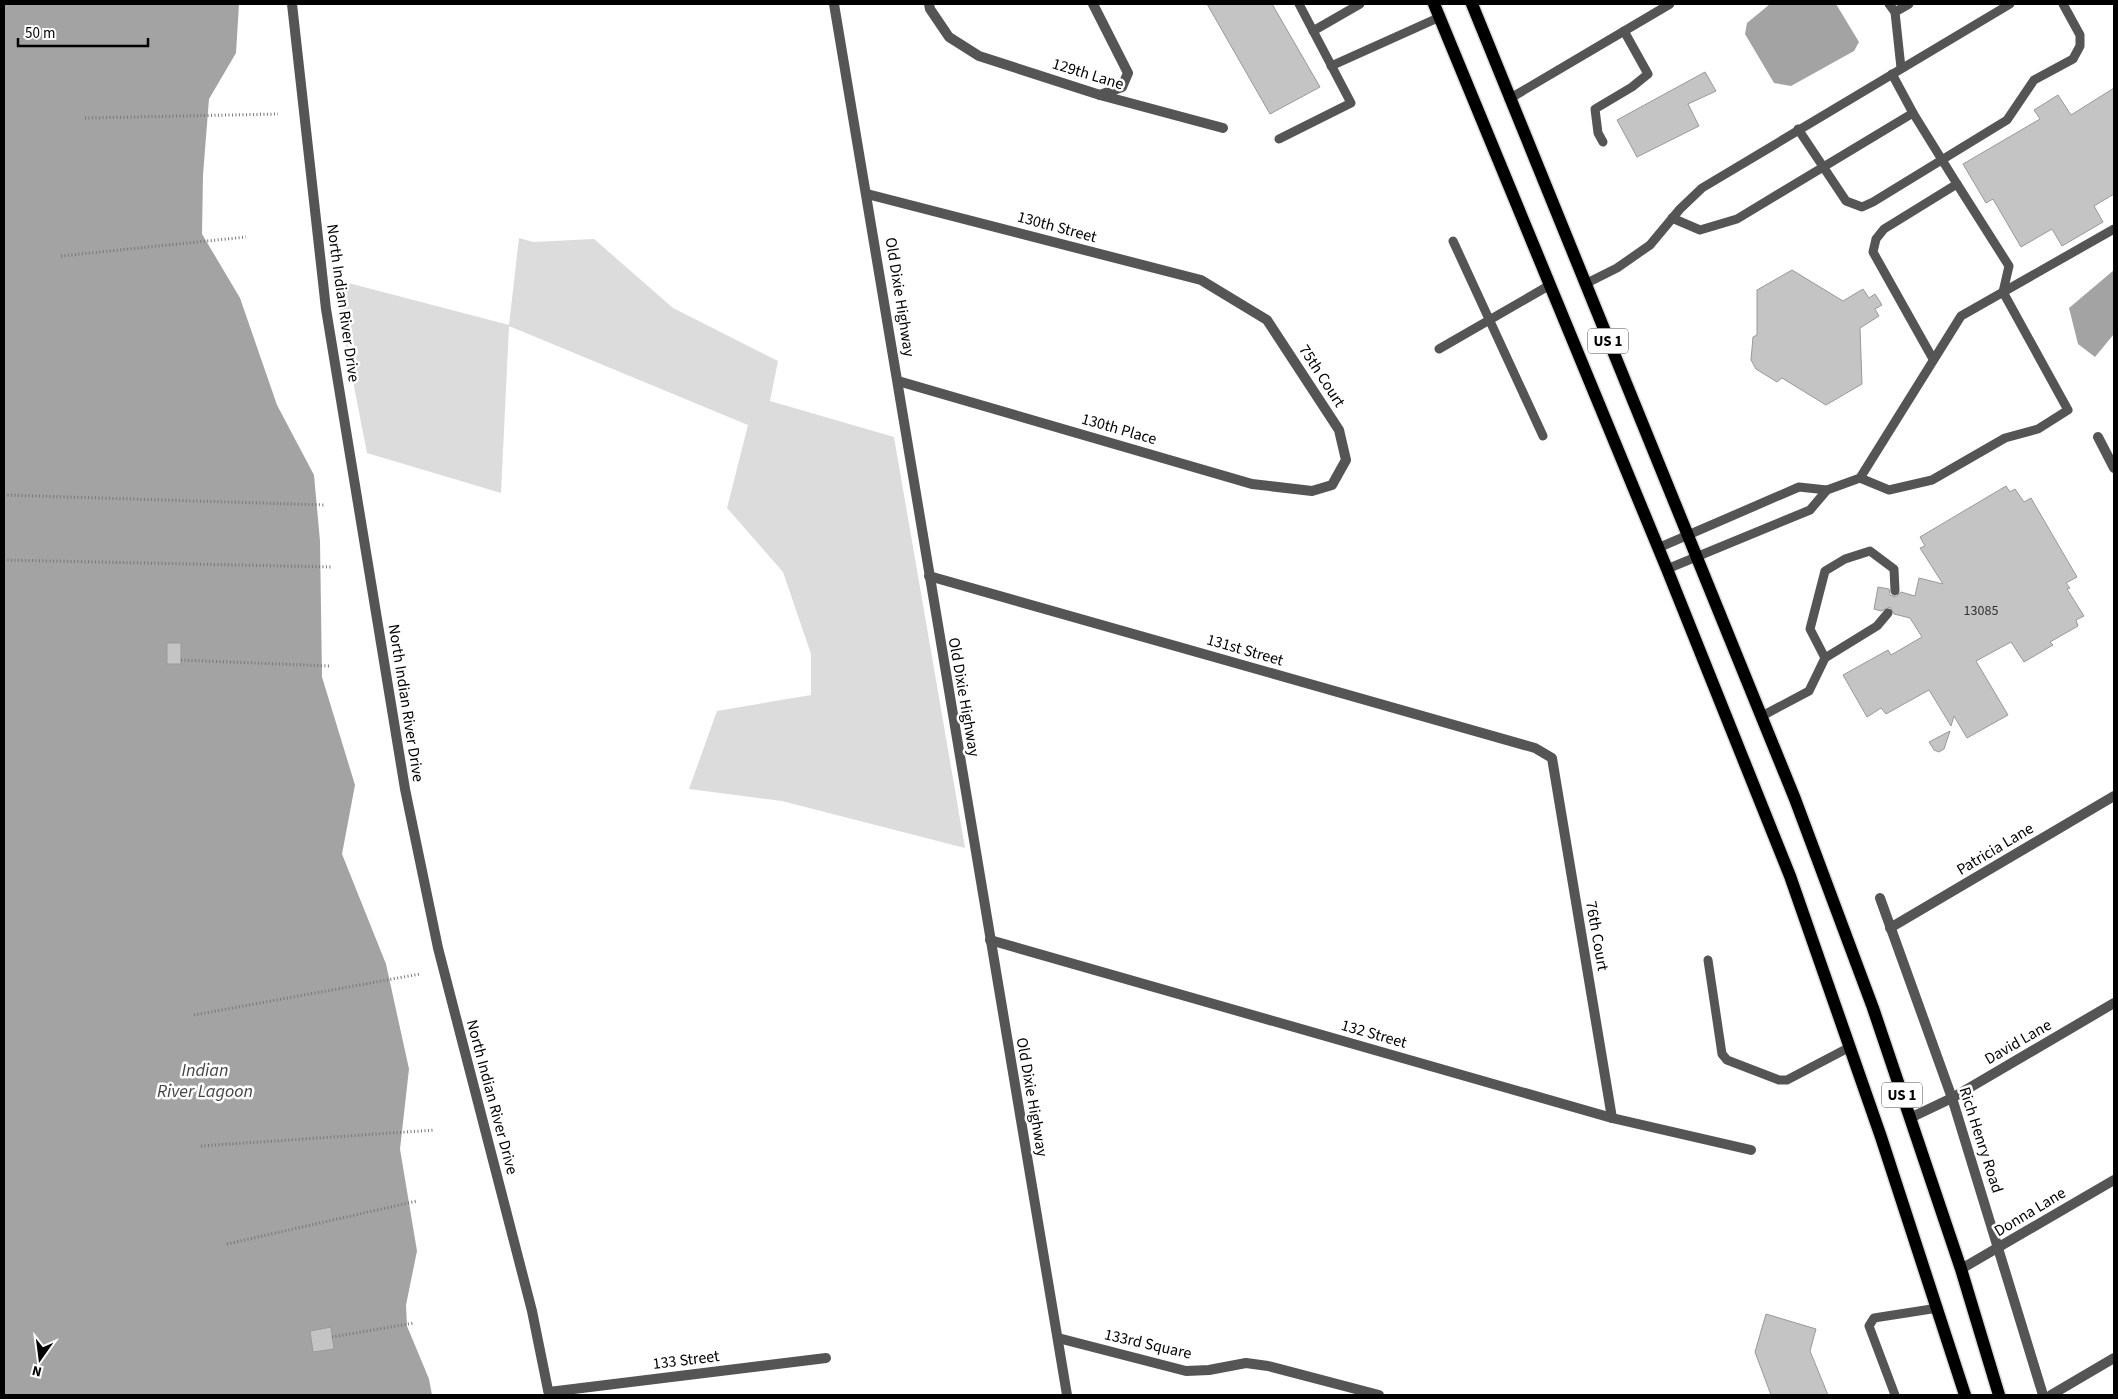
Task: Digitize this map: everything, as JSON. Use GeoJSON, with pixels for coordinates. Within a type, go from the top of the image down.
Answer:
{"type":"FeatureCollection","features":[{"type":"Feature","properties":{"kind":"main road","name":"US 1"},"geometry":{"type":"LineString","coordinates":[[1434,4],[1667,569],[1790,876],[1850,1047],[1938,1308],[1965,1395]]}},
{"type":"Feature","properties":{"kind":"main road","name":"US 1"},"geometry":{"type":"LineString","coordinates":[[1472,4],[1762,716],[1873,1008],[1961,1269],[1999,1395]]}},
{"type":"Feature","properties":{"kind":"street","name":"North Indian River Drive"},"geometry":{"type":"LineString","coordinates":[[292,4],[326,309],[405,788],[438,948],[532,1311],[549,1394]]}},
{"type":"Feature","properties":{"kind":"street","name":"Old Dixie Highway"},"geometry":{"type":"LineString","coordinates":[[834,4],[898,380],[928,576],[1067,1395]]}},
{"type":"Feature","properties":{"kind":"street","name":"129th Lane"},"geometry":{"type":"LineString","coordinates":[[929,4],[930,9],[949,37],[979,56],[1100,94],[1223,128]]}},
{"type":"Feature","properties":{"kind":"street"},"geometry":{"type":"LineString","coordinates":[[1092,4],[1128,73],[1122,86],[1100,94]]}},
{"type":"Feature","properties":{"kind":"street","name":"130th Street"},"geometry":{"type":"LineString","coordinates":[[867,194],[1200,280],[1236,300]]}},
{"type":"Feature","properties":{"kind":"street","name":"75th Court"},"geometry":{"type":"LineString","coordinates":[[1236,300],[1267,320],[1339,430],[1346,460],[1332,485]]}},
{"type":"Feature","properties":{"kind":"street","name":"130th Place"},"geometry":{"type":"LineString","coordinates":[[898,380],[1252,484],[1312,491],[1332,485]]}},
{"type":"Feature","properties":{"kind":"street"},"geometry":{"type":"LineString","coordinates":[[2098,437],[2114,468]]}},
{"type":"Feature","properties":{"kind":"street","name":"131st Street"},"geometry":{"type":"LineString","coordinates":[[928,576],[1535,748],[1552,758]]}},
{"type":"Feature","properties":{"kind":"street","name":"76th Court"},"geometry":{"type":"LineString","coordinates":[[1552,758],[1612,1118]]}},
{"type":"Feature","properties":{"kind":"street","name":"Patricia Lane"},"geometry":{"type":"LineString","coordinates":[[1890,928],[2114,796]]}},
{"type":"Feature","properties":{"kind":"street","name":"Rich Henry Road"},"geometry":{"type":"LineString","coordinates":[[1880,898],[1952,1098],[2000,1248],[2043,1395]]}},
{"type":"Feature","properties":{"kind":"street","name":"132 Street"},"geometry":{"type":"LineString","coordinates":[[990,940],[1612,1118],[1751,1150]]}},
{"type":"Feature","properties":{"kind":"street","name":"David Lane"},"geometry":{"type":"LineString","coordinates":[[1910,1118],[1952,1098],[2114,1003]]}},
{"type":"Feature","properties":{"kind":"street","name":"Donna Lane"},"geometry":{"type":"LineString","coordinates":[[1961,1269],[2114,1180]]}},
{"type":"Feature","properties":{"kind":"street","name":"133rd Square"},"geometry":{"type":"LineString","coordinates":[[1058,1338],[1186,1371],[1210,1370],[1246,1363],[1268,1366],[1379,1395]]}},
{"type":"Feature","properties":{"kind":"street","name":"133 Street"},"geometry":{"type":"LineString","coordinates":[[549,1394],[826,1358]]}},
{"type":"Feature","properties":{"kind":"street"},"geometry":{"type":"LineString","coordinates":[[2051,1395],[2114,1358]]}},
{"type":"Feature","properties":{"kind":"lane"},"geometry":{"type":"LineString","coordinates":[[1279,139],[1351,103],[1298,4]]}},
{"type":"Feature","properties":{"kind":"lane"},"geometry":{"type":"LineString","coordinates":[[1313,31],[1360,4]]}},
{"type":"Feature","properties":{"kind":"lane"},"geometry":{"type":"LineString","coordinates":[[1509,98],[1670,4]]}},
{"type":"Feature","properties":{"kind":"lane"},"geometry":{"type":"LineString","coordinates":[[1889,4],[1895,12],[1901,68]]}},
{"type":"Feature","properties":{"kind":"lane"},"geometry":{"type":"LineString","coordinates":[[1895,12],[1909,4]]}},
{"type":"Feature","properties":{"kind":"lane"},"geometry":{"type":"LineString","coordinates":[[1585,284],[1617,268],[1650,245],[1672,218],[1702,188],[2010,4]]}},
{"type":"Feature","properties":{"kind":"lane"},"geometry":{"type":"LineString","coordinates":[[1798,130],[1846,201],[1862,207],[1873,202],[2007,120],[2034,80],[2073,58],[2080,46],[2080,35],[2063,4]]}},
{"type":"Feature","properties":{"kind":"lane"},"geometry":{"type":"LineString","coordinates":[[1331,66],[1440,18]]}},
{"type":"Feature","properties":{"kind":"lane"},"geometry":{"type":"LineString","coordinates":[[1603,142],[1598,133],[1595,109],[1632,87],[1648,74],[1624,31]]}},
{"type":"Feature","properties":{"kind":"lane"},"geometry":{"type":"LineString","coordinates":[[1860,478],[1889,490],[1932,480],[2005,438],[2038,429],[2068,410],[2003,292],[2009,266],[1913,114],[1892,74]]}},
{"type":"Feature","properties":{"kind":"lane"},"geometry":{"type":"LineString","coordinates":[[1672,218],[1700,230],[1737,218],[1913,114]]}},
{"type":"Feature","properties":{"kind":"lane"},"geometry":{"type":"LineString","coordinates":[[1933,359],[1873,252],[1876,239],[1884,229],[1957,184]]}},
{"type":"Feature","properties":{"kind":"lane"},"geometry":{"type":"LineString","coordinates":[[1658,548],[1799,487],[1827,490],[1860,478],[1895,425],[1960,316],[2114,229]]}},
{"type":"Feature","properties":{"kind":"lane"},"geometry":{"type":"LineString","coordinates":[[1453,240],[1543,436]]}},
{"type":"Feature","properties":{"kind":"lane"},"geometry":{"type":"LineString","coordinates":[[1439,349],[1550,285]]}},
{"type":"Feature","properties":{"kind":"lane"},"geometry":{"type":"LineString","coordinates":[[1667,569],[1810,510],[1827,490]]}},
{"type":"Feature","properties":{"kind":"lane"},"geometry":{"type":"LineString","coordinates":[[1825,658],[1810,630],[1826,571],[1845,559],[1870,551],[1894,569],[1895,591]]}},
{"type":"Feature","properties":{"kind":"lane"},"geometry":{"type":"LineString","coordinates":[[1762,716],[1809,691],[1825,658],[1877,626],[1888,613]]}},
{"type":"Feature","properties":{"kind":"lane"},"geometry":{"type":"LineString","coordinates":[[1708,960],[1722,1054],[1727,1060],[1779,1080],[1787,1080],[1850,1047]]}},
{"type":"Feature","properties":{"kind":"lane"},"geometry":{"type":"LineString","coordinates":[[1895,1395],[1869,1326],[1874,1318],[1938,1308]]}},
{"type":"Feature","properties":{"kind":"path"},"geometry":{"type":"LineString","coordinates":[[85,118],[278,114]]}},
{"type":"Feature","properties":{"kind":"path"},"geometry":{"type":"LineString","coordinates":[[61,256],[246,237]]}},
{"type":"Feature","properties":{"kind":"path"},"geometry":{"type":"LineString","coordinates":[[4,495],[325,505]]}},
{"type":"Feature","properties":{"kind":"path"},"geometry":{"type":"LineString","coordinates":[[4,560],[332,568]]}},
{"type":"Feature","properties":{"kind":"path"},"geometry":{"type":"LineString","coordinates":[[181,660],[330,666]]}},
{"type":"Feature","properties":{"kind":"path"},"geometry":{"type":"LineString","coordinates":[[194,1015],[420,974]]}},
{"type":"Feature","properties":{"kind":"path"},"geometry":{"type":"LineString","coordinates":[[201,1146],[435,1130]]}},
{"type":"Feature","properties":{"kind":"path"},"geometry":{"type":"LineString","coordinates":[[227,1244],[417,1202]]}},
{"type":"Feature","properties":{"kind":"path"},"geometry":{"type":"LineString","coordinates":[[332,1337],[414,1323]]}},
{"type":"Feature","properties":{"kind":"shaded area"},"geometry":{"type":"Polygon","coordinates":[[[519,238],[533,242],[594,239],[673,308],[778,361],[770,401],[894,437],[965,848],[782,801],[689,789],[717,711],[811,695],[811,654],[783,572],[727,508],[748,425],[509,326],[501,493],[367,453],[333,279],[509,325],[519,238]]]}},
{"type":"Feature","properties":{"kind":"water","name":"Indian River Lagoon"},"geometry":{"type":"Polygon","coordinates":[[[4,4],[239,4],[236,53],[209,99],[203,175],[202,234],[240,298],[277,405],[314,475],[320,541],[322,677],[355,785],[342,854],[386,964],[409,1069],[400,1149],[417,1251],[406,1305],[407,1326],[429,1379],[432,1395],[4,1395],[4,4]]]}},
{"type":"Feature","properties":{"kind":"water"},"geometry":{"type":"Polygon","coordinates":[[[1770,4],[1836,4],[1859,42],[1854,51],[1791,86],[1774,83],[1745,34],[1747,23],[1770,4]]]}},
{"type":"Feature","properties":{"kind":"water"},"geometry":{"type":"Polygon","coordinates":[[[2114,270],[2114,334],[2095,357],[2078,344],[2069,308],[2114,270]]]}},
{"type":"Feature","properties":{"kind":"building"},"geometry":{"type":"Polygon","coordinates":[[[1207,4],[1272,4],[1320,87],[1270,114],[1207,4]]]}},
{"type":"Feature","properties":{"kind":"building"},"geometry":{"type":"Polygon","coordinates":[[[1705,72],[1716,91],[1688,104],[1699,126],[1637,157],[1617,120],[1705,72]]]}},
{"type":"Feature","properties":{"kind":"building"},"geometry":{"type":"Polygon","coordinates":[[[2114,88],[2114,194],[2094,206],[2103,222],[2062,246],[2052,229],[2021,247],[1993,199],[1986,203],[1963,164],[2040,119],[2034,110],[2058,95],[2071,115],[2114,88]]]}},
{"type":"Feature","properties":{"kind":"building"},"geometry":{"type":"Polygon","coordinates":[[[1792,270],[1843,301],[1863,289],[1869,298],[1875,294],[1882,305],[1875,309],[1879,316],[1860,328],[1862,384],[1826,405],[1782,378],[1777,382],[1756,369],[1751,360],[1753,337],[1757,335],[1757,290],[1792,270]]]}},
{"type":"Feature","properties":{"kind":"building"},"geometry":{"type":"Polygon","coordinates":[[[2006,486],[2010,492],[2015,489],[2024,502],[2031,498],[2077,577],[2066,583],[2070,588],[2067,589],[2084,616],[2076,620],[2078,626],[2050,642],[2053,645],[2024,662],[2011,642],[1976,661],[2008,715],[1967,738],[1954,716],[1951,726],[1929,690],[1886,714],[1881,708],[1867,717],[1843,675],[1888,650],[1891,655],[1922,637],[1910,618],[1894,614],[1890,607],[1881,611],[1874,609],[1878,587],[1889,589],[1890,595],[1896,597],[1901,592],[1915,596],[1919,578],[1943,584],[1920,548],[1925,546],[1920,537],[2006,486]]]}},
{"type":"Feature","properties":{"kind":"building"},"geometry":{"type":"Polygon","coordinates":[[[167,643],[181,643],[181,664],[167,664],[167,643]]]}},
{"type":"Feature","properties":{"kind":"building"},"geometry":{"type":"Polygon","coordinates":[[[1950,731],[1944,749],[1939,752],[1934,750],[1929,742],[1950,731]]]}},
{"type":"Feature","properties":{"kind":"building"},"geometry":{"type":"Polygon","coordinates":[[[1766,1314],[1816,1329],[1810,1351],[1828,1395],[1771,1395],[1755,1352],[1766,1314]]]}},
{"type":"Feature","properties":{"kind":"building"},"geometry":{"type":"Polygon","coordinates":[[[331,1327],[334,1349],[313,1352],[310,1331],[331,1327]]]}}]}
